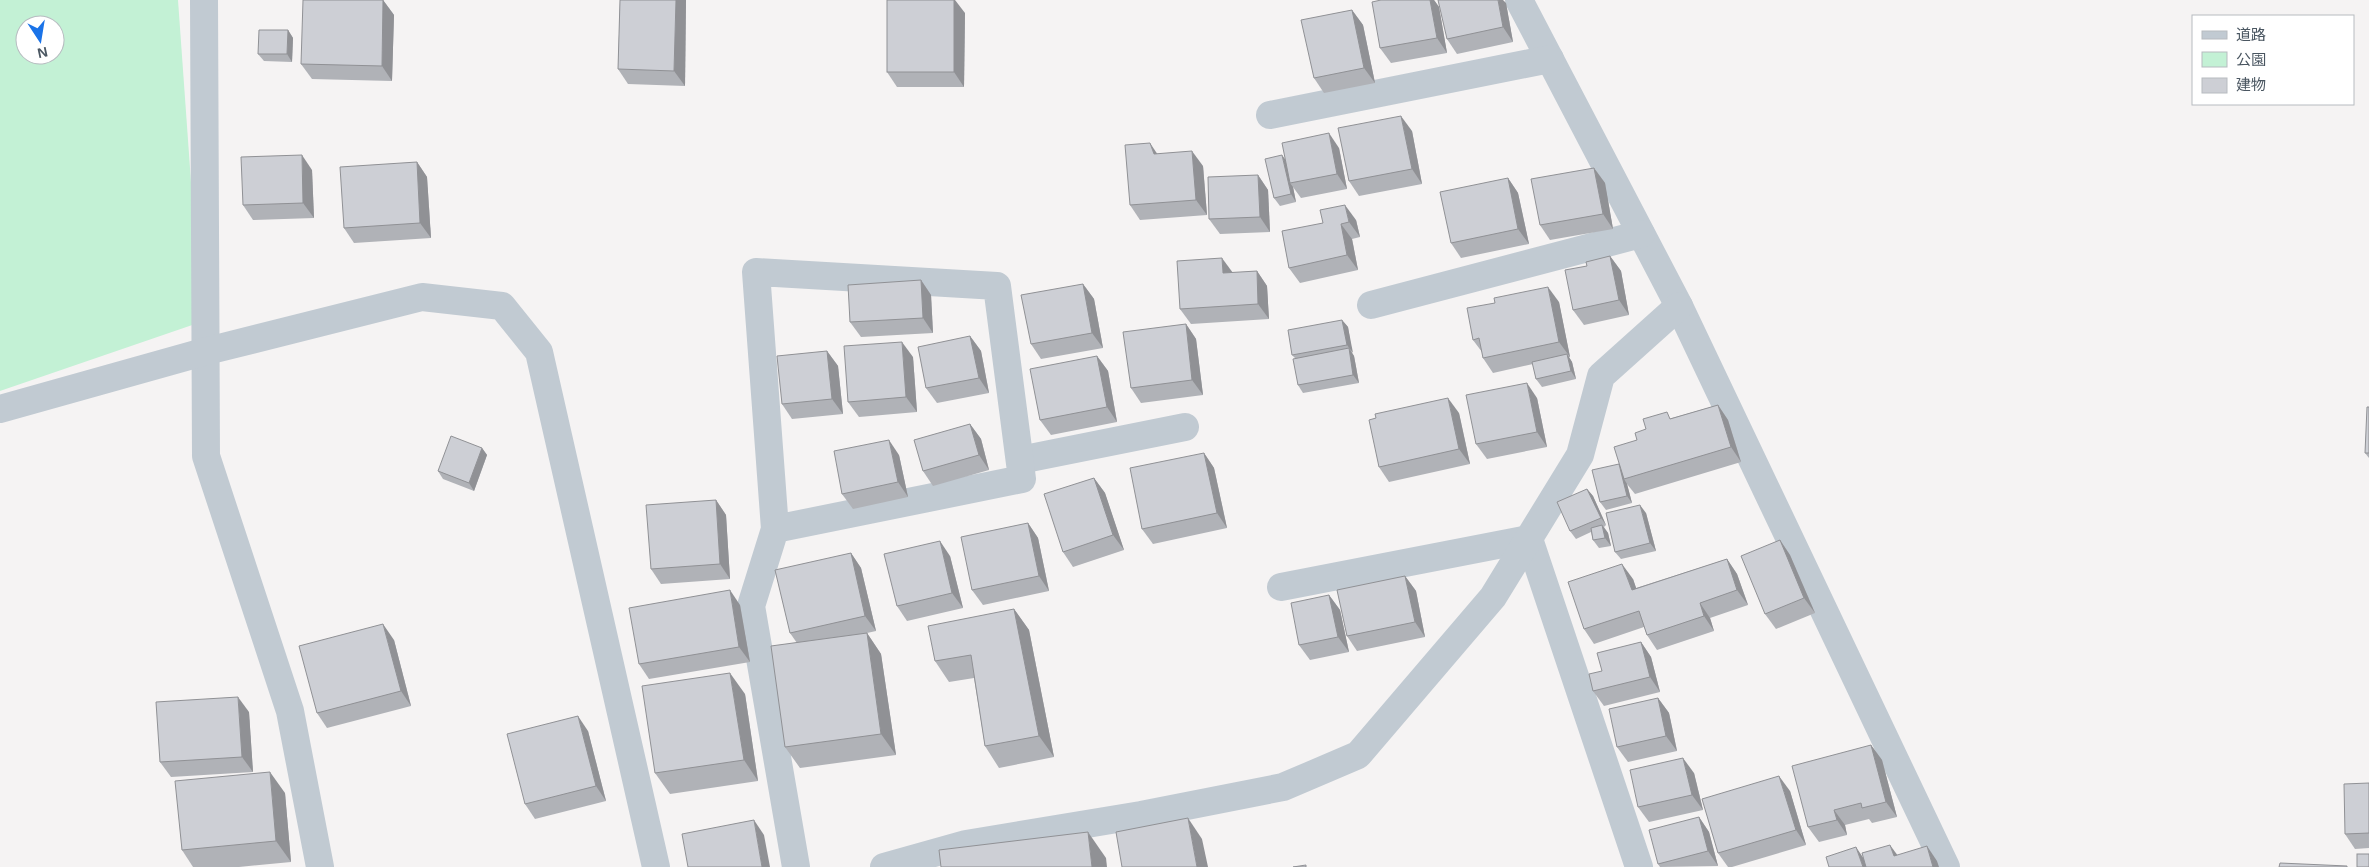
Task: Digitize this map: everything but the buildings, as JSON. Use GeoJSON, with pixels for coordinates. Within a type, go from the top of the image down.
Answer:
{"type":"FeatureCollection","features":[{"type":"Feature","properties":{"kind":"street"},"geometry":{"type":"LineString","coordinates":[[204,0],[206,456],[290,711],[320,867]]}},
{"type":"Feature","properties":{"kind":"street"},"geometry":{"type":"LineString","coordinates":[[1519,0],[1679,306],[1946,867]]}},
{"type":"Feature","properties":{"kind":"street"},"geometry":{"type":"LineString","coordinates":[[1270,115],[1550,59]]}},
{"type":"Feature","properties":{"kind":"street"},"geometry":{"type":"LineString","coordinates":[[1371,305],[1642,234]]}},
{"type":"Feature","properties":{"kind":"street"},"geometry":{"type":"LineString","coordinates":[[775,529],[1022,479],[997,286],[756,272],[775,529],[751,606],[796,867]]}},
{"type":"Feature","properties":{"kind":"street"},"geometry":{"type":"LineString","coordinates":[[0,408],[207,351],[422,297],[502,306],[539,352],[656,867]]}},
{"type":"Feature","properties":{"kind":"street"},"geometry":{"type":"LineString","coordinates":[[884,867],[966,844],[1141,815],[1283,787],[1358,755],[1494,597],[1580,455],[1601,376],[1679,306]]}},
{"type":"Feature","properties":{"kind":"street"},"geometry":{"type":"LineString","coordinates":[[1020,460],[1185,427]]}},
{"type":"Feature","properties":{"kind":"street"},"geometry":{"type":"LineString","coordinates":[[1281,587],[1529,539]]}},
{"type":"Feature","properties":{"kind":"street"},"geometry":{"type":"LineString","coordinates":[[1529,539],[1639,867]]}},
{"type":"Feature","properties":{"kind":"green space"},"geometry":{"type":"Polygon","coordinates":[[[0,0],[178,0],[201,322],[0,391],[0,0]]]}}]}
